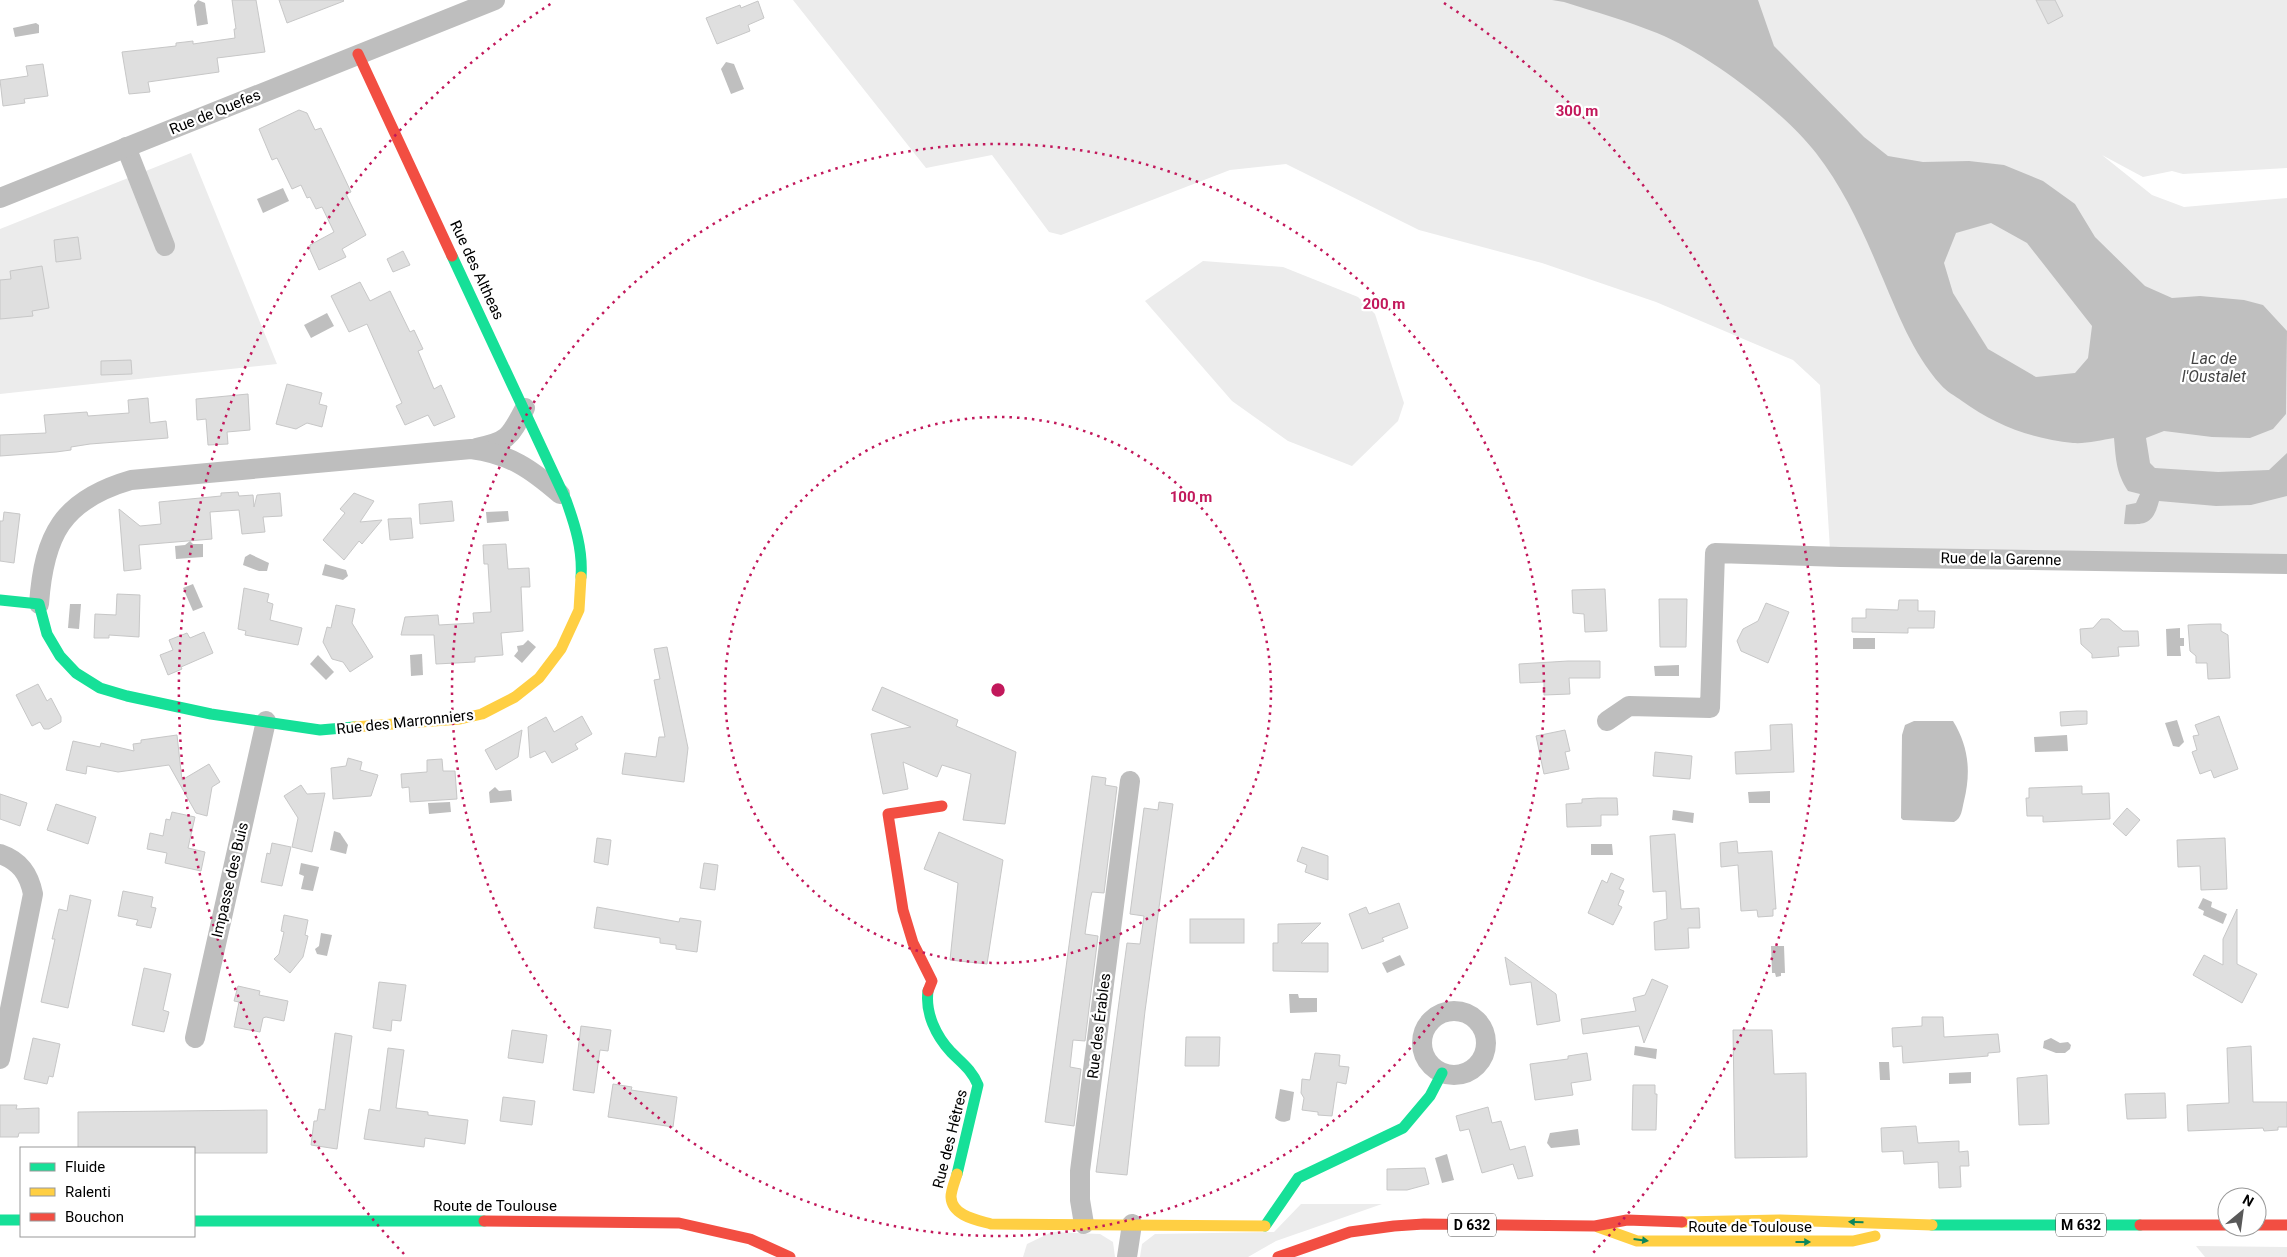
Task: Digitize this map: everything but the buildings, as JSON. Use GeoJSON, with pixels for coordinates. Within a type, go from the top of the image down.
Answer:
{"type":"FeatureCollection","features":[{"type":"Feature","properties":{"kind":"street","name":"Rue de Quefes"},"geometry":{"type":"LineString","coordinates":[[0,198],[495,0]]}},
{"type":"Feature","properties":{"kind":"street","name":"Rue des Altheas"},"geometry":{"type":"LineString","coordinates":[[358,54],[566,500]]}},
{"type":"Feature","properties":{"kind":"street"},"geometry":{"type":"LineString","coordinates":[[126,147],[165,246]]}},
{"type":"Feature","properties":{"kind":"street","name":"Rue des Marronniers"},"geometry":{"type":"LineString","coordinates":[[471,449],[490,451],[515,460],[540,477],[566,500],[575,525],[582,560],[579,610],[561,649],[539,678],[515,697],[482,714],[460,719],[320,730],[210,714],[127,696],[100,688],[76,673],[60,656],[47,634],[39,604],[41,571],[54,537],[64,520],[76,507],[107,487],[131,480],[471,449],[499,444],[509,435],[524,408]]}},
{"type":"Feature","properties":{"kind":"street","name":"Rue de la Garenne"},"geometry":{"type":"LineString","coordinates":[[1607,721],[1629,706],[1710,708],[1715,553],[1841,558],[2287,564]]}},
{"type":"Feature","properties":{"kind":"street"},"geometry":{"type":"LineString","coordinates":[[0,600],[39,604]]}},
{"type":"Feature","properties":{"kind":"street","name":"Impasse des Buis"},"geometry":{"type":"LineString","coordinates":[[195,1038],[266,721]]}},
{"type":"Feature","properties":{"kind":"street","name":"Rue des Érables"},"geometry":{"type":"LineString","coordinates":[[1084,1224],[1080,1200],[1080,1171],[1130,781]]}},
{"type":"Feature","properties":{"kind":"street","name":"Rue des Hêtres"},"geometry":{"type":"LineString","coordinates":[[942,806],[888,814],[903,910],[913,942],[932,981],[926,992],[927,1009],[948,1048],[972,1069],[979,1087],[951,1196],[952,1204],[964,1216],[991,1224],[1084,1224]]}},
{"type":"Feature","properties":{"kind":"street"},"geometry":{"type":"LineString","coordinates":[[0,854],[10,858],[22,867],[30,878],[33,894],[0,1059]]}},
{"type":"Feature","properties":{"kind":"street"},"geometry":{"type":"LineString","coordinates":[[1084,1224],[1264,1227],[1298,1178],[1403,1128],[1430,1096],[1442,1073]]}},
{"type":"Feature","properties":{"kind":"street"},"geometry":{"type":"LineString","coordinates":[[0,1220],[20,1220]]}},
{"type":"Feature","properties":{"kind":"street","name":"Route de Toulouse"},"geometry":{"type":"LineString","coordinates":[[195,1221],[333,1220],[678,1223],[720,1230],[751,1238],[790,1257]]}},
{"type":"Feature","properties":{"kind":"street","name":"Route de Toulouse"},"geometry":{"type":"LineString","coordinates":[[1278,1257],[1350,1232],[1424,1224],[1595,1226],[1627,1220],[1683,1222],[1780,1220],[1905,1225],[1934,1224]]}},
{"type":"Feature","properties":{"kind":"street"},"geometry":{"type":"LineString","coordinates":[[1127,1257],[1132,1224]]}},
{"type":"Feature","properties":{"kind":"street","name":"M 632"},"geometry":{"type":"LineString","coordinates":[[1934,1224],[2217,1225]]}},
{"type":"Feature","properties":{"kind":"street","name":"Route de Toulouse"},"geometry":{"type":"LineString","coordinates":[[1595,1226],[1638,1241],[1796,1242],[1853,1241],[1882,1235],[1905,1225]]}},
{"type":"Feature","properties":{"kind":"street"},"geometry":{"type":"LineString","coordinates":[[2267,1225],[2287,1226]]}},
{"type":"Feature","properties":{"kind":"shaded area"},"geometry":{"type":"Polygon","coordinates":[[[793,0],[2287,0],[2287,168],[2183,174],[2172,171],[2143,177],[2102,155],[2152,195],[2184,207],[2287,198],[2287,558],[1830,550],[1820,385],[1793,360],[1656,302],[1542,263],[1419,230],[1286,164],[1230,170],[1061,235],[1049,232],[992,155],[926,168],[793,0]]]}},
{"type":"Feature","properties":{"kind":"shaded area"},"geometry":{"type":"Polygon","coordinates":[[[191,153],[277,364],[0,394],[0,229],[191,153]]]}},
{"type":"Feature","properties":{"kind":"shaded area"},"geometry":{"type":"Polygon","coordinates":[[[1203,261],[1283,267],[1358,297],[1375,314],[1404,403],[1398,421],[1352,466],[1288,441],[1232,401],[1145,301],[1203,261]]]}},
{"type":"Feature","properties":{"kind":"shaded area"},"geometry":{"type":"Polygon","coordinates":[[[1301,1204],[1382,1204],[1276,1241],[1248,1257],[1140,1257],[1142,1244],[1155,1234],[1274,1232],[1301,1204]]]}},
{"type":"Feature","properties":{"kind":"shaded area"},"geometry":{"type":"Polygon","coordinates":[[[1052,1232],[1100,1234],[1113,1242],[1115,1257],[1023,1257],[1027,1244],[1052,1232]]]}},
{"type":"Feature","properties":{"kind":"shaded area"},"geometry":{"type":"Polygon","coordinates":[[[2196,1246],[2287,1247],[2287,1257],[2205,1257],[2196,1246]]]}},
{"type":"Feature","properties":{"kind":"water"},"geometry":{"type":"Polygon","coordinates":[[[198,0],[205,3],[208,24],[197,26],[194,5],[198,0]]]}},
{"type":"Feature","properties":{"kind":"water","name":"Lac de l'Oustalet"},"geometry":{"type":"Polygon","coordinates":[[[1552,0],[1758,0],[1774,46],[1864,137],[1888,156],[1923,162],[1969,161],[2004,165],[2043,181],[2075,204],[2095,237],[2145,286],[2172,298],[2200,296],[2244,300],[2263,305],[2287,331],[2286,414],[2273,429],[2250,438],[2212,437],[2164,431],[2146,438],[2150,463],[2155,468],[2218,472],[2269,470],[2287,453],[2287,496],[2251,505],[2216,506],[2159,501],[2157,509],[2148,521],[2138,524],[2124,524],[2126,505],[2136,503],[2140,494],[2128,491],[2121,478],[2116,459],[2114,438],[2073,443],[2043,438],[2014,430],[1975,410],[1941,385],[1913,345],[1867,241],[1844,196],[1816,153],[1784,119],[1721,69],[1677,42],[1634,24],[1552,0]],[[1991,223],[1956,233],[1944,263],[1953,293],[1988,349],[2036,377],[2075,373],[2088,358],[2092,326],[2027,243],[1991,223]]]}},
{"type":"Feature","properties":{"kind":"water"},"geometry":{"type":"Polygon","coordinates":[[[36,23],[39,25],[39,33],[15,37],[13,28],[36,23]]]}},
{"type":"Feature","properties":{"kind":"water"},"geometry":{"type":"Polygon","coordinates":[[[726,62],[734,64],[744,89],[731,94],[721,69],[726,62]]]}},
{"type":"Feature","properties":{"kind":"water"},"geometry":{"type":"Polygon","coordinates":[[[283,188],[289,201],[263,213],[257,199],[283,188]]]}},
{"type":"Feature","properties":{"kind":"water"},"geometry":{"type":"Polygon","coordinates":[[[327,313],[334,326],[311,338],[304,325],[327,313]]]}},
{"type":"Feature","properties":{"kind":"water"},"geometry":{"type":"Polygon","coordinates":[[[508,511],[509,521],[487,523],[486,512],[508,511]]]}},
{"type":"Feature","properties":{"kind":"water"},"geometry":{"type":"Polygon","coordinates":[[[190,541],[193,544],[203,544],[203,557],[176,559],[175,546],[185,545],[190,541]]]}},
{"type":"Feature","properties":{"kind":"water"},"geometry":{"type":"Polygon","coordinates":[[[250,554],[269,563],[267,571],[259,571],[243,565],[245,557],[250,554]]]}},
{"type":"Feature","properties":{"kind":"water"},"geometry":{"type":"Polygon","coordinates":[[[325,564],[346,570],[348,576],[343,580],[322,575],[325,564]]]}},
{"type":"Feature","properties":{"kind":"water"},"geometry":{"type":"Polygon","coordinates":[[[193,584],[203,607],[193,611],[183,588],[193,584]]]}},
{"type":"Feature","properties":{"kind":"water"},"geometry":{"type":"Polygon","coordinates":[[[70,604],[81,604],[79,629],[68,628],[70,604]]]}},
{"type":"Feature","properties":{"kind":"water"},"geometry":{"type":"Polygon","coordinates":[[[2180,628],[2180,638],[2184,638],[2184,646],[2180,646],[2181,656],[2167,656],[2166,629],[2180,628]]]}},
{"type":"Feature","properties":{"kind":"water"},"geometry":{"type":"Polygon","coordinates":[[[1853,638],[1875,638],[1875,649],[1853,649],[1853,638]]]}},
{"type":"Feature","properties":{"kind":"water"},"geometry":{"type":"Polygon","coordinates":[[[528,640],[536,647],[522,663],[514,656],[518,651],[517,646],[523,645],[528,640]]]}},
{"type":"Feature","properties":{"kind":"water"},"geometry":{"type":"Polygon","coordinates":[[[422,654],[423,675],[411,676],[410,655],[422,654]]]}},
{"type":"Feature","properties":{"kind":"water"},"geometry":{"type":"Polygon","coordinates":[[[318,655],[334,672],[326,680],[310,664],[318,655]]]}},
{"type":"Feature","properties":{"kind":"water"},"geometry":{"type":"Polygon","coordinates":[[[1679,665],[1679,676],[1655,676],[1654,666],[1679,665]]]}},
{"type":"Feature","properties":{"kind":"water"},"geometry":{"type":"Polygon","coordinates":[[[2177,720],[2184,742],[2179,747],[2173,746],[2165,723],[2177,720]]]}},
{"type":"Feature","properties":{"kind":"water"},"geometry":{"type":"Polygon","coordinates":[[[1914,721],[1953,721],[1962,740],[1968,770],[1961,813],[1954,822],[1903,820],[1901,818],[1902,735],[1905,725],[1914,721]]]}},
{"type":"Feature","properties":{"kind":"water"},"geometry":{"type":"Polygon","coordinates":[[[2067,735],[2068,751],[2035,752],[2034,737],[2067,735]]]}},
{"type":"Feature","properties":{"kind":"water"},"geometry":{"type":"Polygon","coordinates":[[[495,787],[499,791],[511,790],[512,801],[490,803],[489,792],[495,787]]]}},
{"type":"Feature","properties":{"kind":"water"},"geometry":{"type":"Polygon","coordinates":[[[1770,791],[1770,803],[1749,803],[1748,792],[1770,791]]]}},
{"type":"Feature","properties":{"kind":"water"},"geometry":{"type":"Polygon","coordinates":[[[450,802],[451,812],[429,814],[428,803],[450,802]]]}},
{"type":"Feature","properties":{"kind":"water"},"geometry":{"type":"Polygon","coordinates":[[[1673,810],[1694,813],[1693,823],[1672,820],[1673,810]]]}},
{"type":"Feature","properties":{"kind":"water"},"geometry":{"type":"Polygon","coordinates":[[[334,831],[340,833],[348,845],[346,854],[330,850],[334,831]]]}},
{"type":"Feature","properties":{"kind":"water"},"geometry":{"type":"Polygon","coordinates":[[[1591,844],[1612,844],[1613,855],[1591,855],[1591,844]]]}},
{"type":"Feature","properties":{"kind":"water"},"geometry":{"type":"Polygon","coordinates":[[[301,863],[319,867],[313,891],[301,889],[304,876],[299,874],[301,863]]]}},
{"type":"Feature","properties":{"kind":"water"},"geometry":{"type":"Polygon","coordinates":[[[2203,898],[2212,902],[2211,907],[2227,914],[2223,924],[2203,915],[2204,911],[2198,908],[2203,898]]]}},
{"type":"Feature","properties":{"kind":"water"},"geometry":{"type":"Polygon","coordinates":[[[321,933],[332,935],[327,956],[317,954],[315,949],[319,946],[321,933]]]}},
{"type":"Feature","properties":{"kind":"water"},"geometry":{"type":"Polygon","coordinates":[[[1771,946],[1784,946],[1785,973],[1781,973],[1781,976],[1776,977],[1775,973],[1772,973],[1771,946]]]}},
{"type":"Feature","properties":{"kind":"water"},"geometry":{"type":"Polygon","coordinates":[[[1400,955],[1405,965],[1387,973],[1382,963],[1400,955]]]}},
{"type":"Feature","properties":{"kind":"water"},"geometry":{"type":"Polygon","coordinates":[[[1289,994],[1298,994],[1299,998],[1317,998],[1317,1012],[1290,1013],[1289,994]]]}},
{"type":"Feature","properties":{"kind":"water"},"geometry":{"type":"Polygon","coordinates":[[[2051,1038],[2060,1043],[2068,1042],[2071,1045],[2070,1049],[2065,1053],[2056,1053],[2043,1048],[2044,1041],[2051,1038]]]}},
{"type":"Feature","properties":{"kind":"water"},"geometry":{"type":"Polygon","coordinates":[[[1635,1046],[1657,1049],[1656,1059],[1634,1055],[1635,1046]]]}},
{"type":"Feature","properties":{"kind":"water"},"geometry":{"type":"Polygon","coordinates":[[[1879,1062],[1889,1062],[1890,1080],[1880,1080],[1879,1062]]]}},
{"type":"Feature","properties":{"kind":"water"},"geometry":{"type":"Polygon","coordinates":[[[1971,1072],[1971,1083],[1949,1084],[1949,1073],[1971,1072]]]}},
{"type":"Feature","properties":{"kind":"water"},"geometry":{"type":"Polygon","coordinates":[[[1280,1089],[1294,1092],[1290,1120],[1286,1122],[1275,1118],[1280,1089]]]}},
{"type":"Feature","properties":{"kind":"water"},"geometry":{"type":"Polygon","coordinates":[[[1578,1129],[1580,1145],[1551,1148],[1547,1143],[1550,1133],[1578,1129]]]}},
{"type":"Feature","properties":{"kind":"water"},"geometry":{"type":"Polygon","coordinates":[[[1447,1154],[1454,1180],[1442,1183],[1435,1158],[1447,1154]]]}},
{"type":"Feature","properties":{"kind":"traffic: fast"},"geometry":{"type":"LineString","coordinates":[[452,256],[566,500],[580,547],[581,577]]}},
{"type":"Feature","properties":{"kind":"traffic: fast"},"geometry":{"type":"LineString","coordinates":[[0,600],[39,604],[47,634],[60,656],[76,673],[100,688],[127,696],[211,714],[320,730],[354,727]]}},
{"type":"Feature","properties":{"kind":"traffic: fast"},"geometry":{"type":"LineString","coordinates":[[928,991],[928,1008],[936,1031],[951,1052],[970,1071],[978,1085],[957,1174]]}},
{"type":"Feature","properties":{"kind":"traffic: fast"},"geometry":{"type":"LineString","coordinates":[[1265,1226],[1298,1178],[1403,1128],[1430,1096],[1442,1073]]}},
{"type":"Feature","properties":{"kind":"traffic: fast"},"geometry":{"type":"LineString","coordinates":[[0,1220],[20,1220]]}},
{"type":"Feature","properties":{"kind":"traffic: fast"},"geometry":{"type":"LineString","coordinates":[[195,1221],[484,1221]]}},
{"type":"Feature","properties":{"kind":"traffic: fast"},"geometry":{"type":"LineString","coordinates":[[1932,1225],[2140,1225]]}},
{"type":"Feature","properties":{"kind":"traffic: slow"},"geometry":{"type":"LineString","coordinates":[[354,727],[460,719],[482,714],[515,697],[539,678],[561,649],[579,610],[581,577]]}},
{"type":"Feature","properties":{"kind":"traffic: slow"},"geometry":{"type":"LineString","coordinates":[[957,1174],[951,1197],[956,1209],[972,1219],[991,1224],[1265,1226]]}},
{"type":"Feature","properties":{"kind":"traffic: slow"},"geometry":{"type":"LineString","coordinates":[[1682,1222],[1780,1220],[1932,1225]]}},
{"type":"Feature","properties":{"kind":"traffic: slow"},"geometry":{"type":"LineString","coordinates":[[1598,1227],[1637,1241],[1853,1241],[1875,1236]]}},
{"type":"Feature","properties":{"kind":"traffic: jam"},"geometry":{"type":"LineString","coordinates":[[358,54],[452,256]]}},
{"type":"Feature","properties":{"kind":"traffic: jam"},"geometry":{"type":"LineString","coordinates":[[928,991],[932,981],[913,943],[903,910],[888,814],[942,806]]}},
{"type":"Feature","properties":{"kind":"traffic: jam"},"geometry":{"type":"LineString","coordinates":[[1278,1257],[1350,1232],[1394,1226],[1424,1224],[1595,1226],[1627,1220],[1682,1222]]}},
{"type":"Feature","properties":{"kind":"traffic: jam"},"geometry":{"type":"LineString","coordinates":[[484,1221],[679,1223],[750,1239],[790,1257]]}},
{"type":"Feature","properties":{"kind":"traffic: jam"},"geometry":{"type":"LineString","coordinates":[[2140,1225],[2217,1225]]}},
{"type":"Feature","properties":{"kind":"traffic: jam"},"geometry":{"type":"LineString","coordinates":[[2267,1225],[2287,1225]]}}]}
